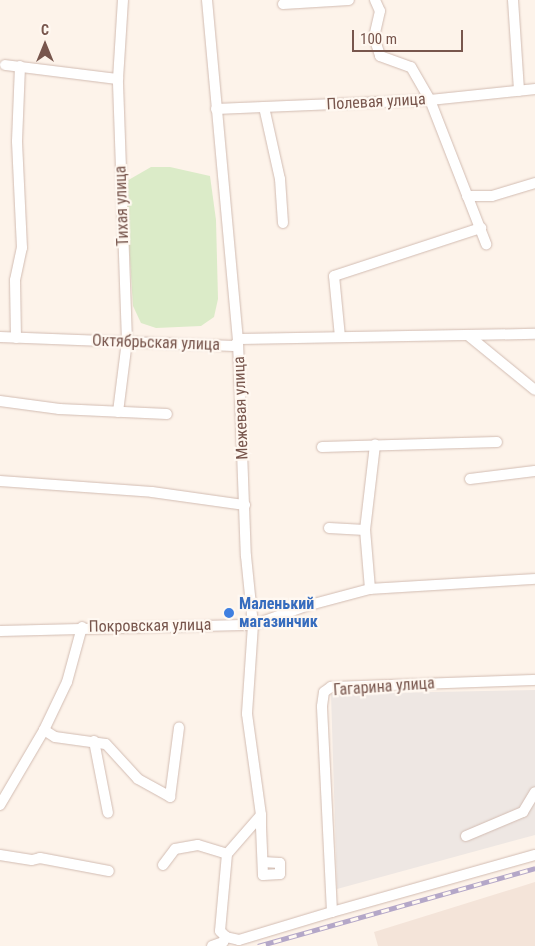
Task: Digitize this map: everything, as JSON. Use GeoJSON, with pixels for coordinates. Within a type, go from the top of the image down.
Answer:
{"type":"FeatureCollection","features":[{"type":"Feature","properties":{"kind":"street","name":"Тихая улица"},"geometry":{"type":"LineString","coordinates":[[118,412],[127,341],[118,79],[123,0]]}},
{"type":"Feature","properties":{"kind":"street","name":"Межевая улица"},"geometry":{"type":"LineString","coordinates":[[207,0],[238,342],[245,505],[253,625],[247,714],[261,815],[263,862]]}},
{"type":"Feature","properties":{"kind":"street"},"geometry":{"type":"LineString","coordinates":[[283,4],[349,0]]}},
{"type":"Feature","properties":{"kind":"street"},"geometry":{"type":"LineString","coordinates":[[375,0],[380,11],[374,37],[380,56],[411,67],[430,100],[486,244]]}},
{"type":"Feature","properties":{"kind":"street"},"geometry":{"type":"LineString","coordinates":[[512,0],[519,91]]}},
{"type":"Feature","properties":{"kind":"street"},"geometry":{"type":"LineString","coordinates":[[4,65],[118,79]]}},
{"type":"Feature","properties":{"kind":"street"},"geometry":{"type":"LineString","coordinates":[[16,338],[15,280],[22,248],[17,141],[20,66]]}},
{"type":"Feature","properties":{"kind":"street","name":"Полевая улица"},"geometry":{"type":"LineString","coordinates":[[216,109],[430,100],[535,90]]}},
{"type":"Feature","properties":{"kind":"street"},"geometry":{"type":"LineString","coordinates":[[264,107],[280,179],[283,223]]}},
{"type":"Feature","properties":{"kind":"street"},"geometry":{"type":"LineString","coordinates":[[467,196],[492,196],[535,183]]}},
{"type":"Feature","properties":{"kind":"street"},"geometry":{"type":"LineString","coordinates":[[340,337],[334,276],[481,228]]}},
{"type":"Feature","properties":{"kind":"street","name":"Октябрьская улица"},"geometry":{"type":"LineString","coordinates":[[0,337],[234,346],[240,339],[535,334]]}},
{"type":"Feature","properties":{"kind":"street"},"geometry":{"type":"LineString","coordinates":[[469,336],[535,390]]}},
{"type":"Feature","properties":{"kind":"street"},"geometry":{"type":"LineString","coordinates":[[0,401],[59,409],[167,414]]}},
{"type":"Feature","properties":{"kind":"street"},"geometry":{"type":"LineString","coordinates":[[322,447],[497,442]]}},
{"type":"Feature","properties":{"kind":"street"},"geometry":{"type":"LineString","coordinates":[[370,589],[365,530],[375,445]]}},
{"type":"Feature","properties":{"kind":"street"},"geometry":{"type":"LineString","coordinates":[[470,479],[535,472]]}},
{"type":"Feature","properties":{"kind":"street"},"geometry":{"type":"LineString","coordinates":[[0,480],[152,492],[245,505]]}},
{"type":"Feature","properties":{"kind":"street"},"geometry":{"type":"LineString","coordinates":[[329,528],[365,530]]}},
{"type":"Feature","properties":{"kind":"street","name":"Покровская улица"},"geometry":{"type":"LineString","coordinates":[[0,631],[82,627],[253,625],[306,606],[370,589],[535,579]]}},
{"type":"Feature","properties":{"kind":"street"},"geometry":{"type":"LineString","coordinates":[[0,805],[44,730],[67,682],[82,627]]}},
{"type":"Feature","properties":{"kind":"street","name":"Гагарина улица"},"geometry":{"type":"LineString","coordinates":[[331,907],[322,706],[324,692],[331,686],[535,680]]}},
{"type":"Feature","properties":{"kind":"street"},"geometry":{"type":"LineString","coordinates":[[44,730],[54,737],[106,744],[138,779],[170,797],[179,728]]}},
{"type":"Feature","properties":{"kind":"street"},"geometry":{"type":"LineString","coordinates":[[94,741],[108,813]]}},
{"type":"Feature","properties":{"kind":"street"},"geometry":{"type":"LineString","coordinates":[[466,836],[524,812],[535,792]]}},
{"type":"Feature","properties":{"kind":"street"},"geometry":{"type":"LineString","coordinates":[[212,946],[223,942],[227,854],[261,815]]}},
{"type":"Feature","properties":{"kind":"street"},"geometry":{"type":"LineString","coordinates":[[163,865],[175,849],[198,845],[227,854]]}},
{"type":"Feature","properties":{"kind":"street"},"geometry":{"type":"LineString","coordinates":[[0,854],[32,860],[40,858],[109,871]]}},
{"type":"Feature","properties":{"kind":"street"},"geometry":{"type":"LineString","coordinates":[[223,934],[240,940],[331,907],[535,855]]}},
{"type":"Feature","properties":{"kind":"shaded area"},"geometry":{"type":"Polygon","coordinates":[[[535,690],[535,835],[337,889],[331,694],[535,690]]]}},
{"type":"Feature","properties":{"kind":"shaded area"},"geometry":{"type":"Polygon","coordinates":[[[535,882],[535,946],[378,946],[374,932],[535,882]]]}},
{"type":"Feature","properties":{"kind":"green space"},"geometry":{"type":"Polygon","coordinates":[[[151,167],[170,167],[210,176],[216,220],[218,299],[214,317],[201,326],[156,328],[141,323],[133,306],[125,182],[151,167]]]}},
{"type":"Feature","properties":{"kind":"railway"},"geometry":{"type":"LineString","coordinates":[[258,946],[535,868]]}},
{"type":"Feature","properties":{"kind":"place","name":"Маленький магазинчик"},"geometry":{"type":"Point","coordinates":[229,613]}}]}
